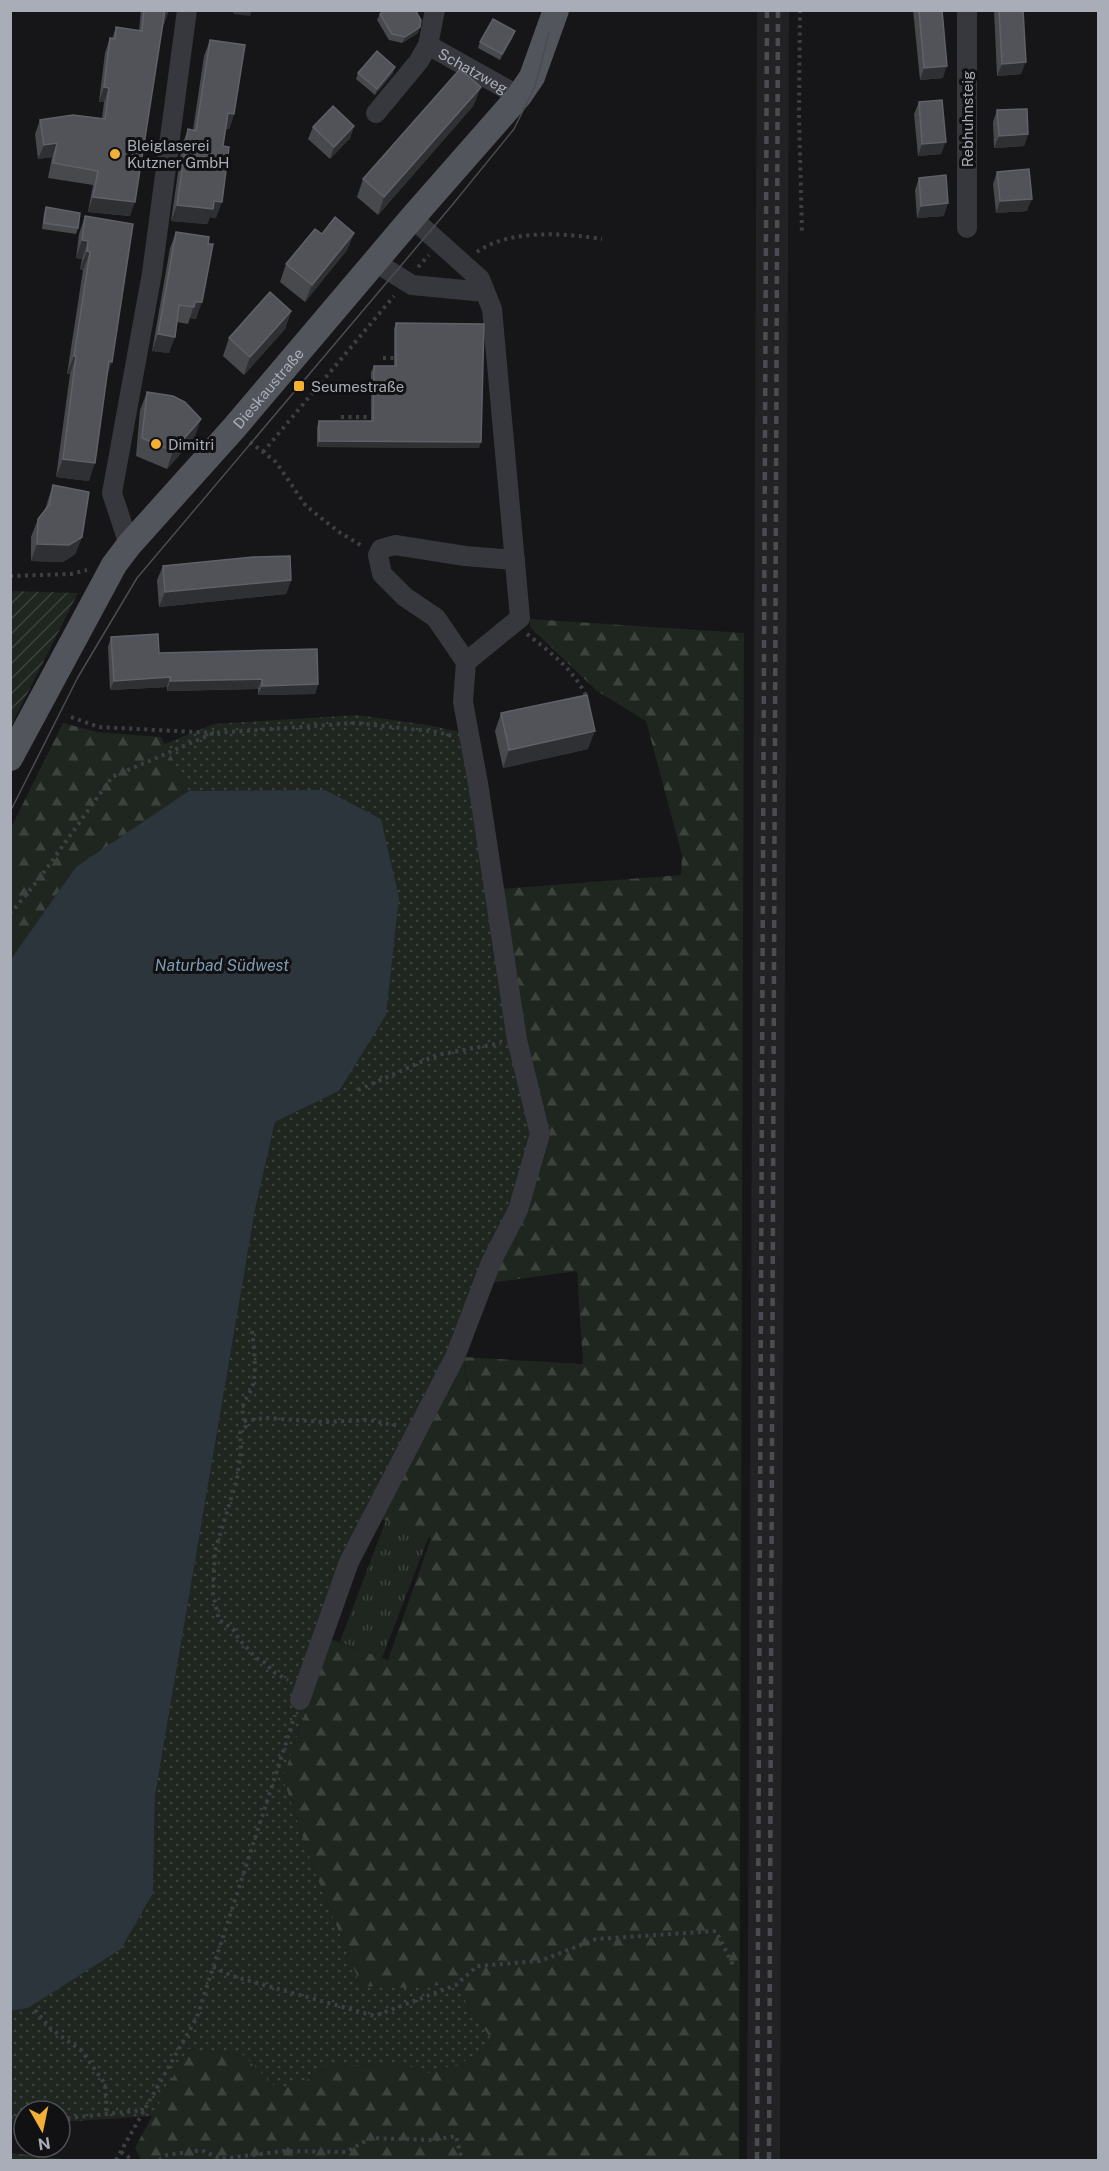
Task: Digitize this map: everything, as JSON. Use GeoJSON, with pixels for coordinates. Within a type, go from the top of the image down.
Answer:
{"type":"FeatureCollection","features":[{"type":"Feature","properties":{"kind":"main road","name":"Dieskaustraße"},"geometry":{"type":"LineString","coordinates":[[10,758],[122,555],[519,96],[532,77],[552,22]]}},
{"type":"Feature","properties":{"kind":"street"},"geometry":{"type":"LineString","coordinates":[[122,555],[112,493],[152,273],[187,10]]}},
{"type":"Feature","properties":{"kind":"street","name":"Schatzweg"},"geometry":{"type":"LineString","coordinates":[[376,113],[419,61],[428,45],[435,10]]}},
{"type":"Feature","properties":{"kind":"street","name":"Rebhuhnsteig"},"geometry":{"type":"LineString","coordinates":[[967,10],[967,228]]}},
{"type":"Feature","properties":{"kind":"street","name":"Schatzweg"},"geometry":{"type":"LineString","coordinates":[[428,45],[519,96]]}},
{"type":"Feature","properties":{"kind":"street"},"geometry":{"type":"LineString","coordinates":[[412,218],[480,279],[492,309],[520,618],[466,662]]}},
{"type":"Feature","properties":{"kind":"street"},"geometry":{"type":"LineString","coordinates":[[375,262],[412,285],[485,292]]}},
{"type":"Feature","properties":{"kind":"street"},"geometry":{"type":"LineString","coordinates":[[302,1694],[349,1562],[455,1357],[492,1260],[518,1210],[540,1134],[517,1040],[463,702],[466,662],[436,618],[405,597],[382,574],[378,555],[381,549],[395,545],[465,556],[515,560]]}},
{"type":"Feature","properties":{"kind":"path"},"geometry":{"type":"LineString","coordinates":[[800,10],[799,114],[802,235]]}},
{"type":"Feature","properties":{"kind":"path"},"geometry":{"type":"LineString","coordinates":[[463,262],[484,247],[512,238],[544,234],[578,235],[602,239]]}},
{"type":"Feature","properties":{"kind":"path"},"geometry":{"type":"LineString","coordinates":[[263,452],[383,309]]}},
{"type":"Feature","properties":{"kind":"path"},"geometry":{"type":"LineString","coordinates":[[382,358],[405,358]]}},
{"type":"Feature","properties":{"kind":"path"},"geometry":{"type":"LineString","coordinates":[[340,417],[387,417]]}},
{"type":"Feature","properties":{"kind":"path"},"geometry":{"type":"LineString","coordinates":[[248,441],[276,462],[306,506],[339,532],[378,555]]}},
{"type":"Feature","properties":{"kind":"path"},"geometry":{"type":"LineString","coordinates":[[10,576],[71,574],[122,555]]}},
{"type":"Feature","properties":{"kind":"path"},"geometry":{"type":"LineString","coordinates":[[514,623],[558,659],[580,681],[587,698]]}},
{"type":"Feature","properties":{"kind":"path"},"geometry":{"type":"LineString","coordinates":[[71,717],[99,727],[214,733],[356,723],[437,732],[470,741]]}},
{"type":"Feature","properties":{"kind":"path"},"geometry":{"type":"LineString","coordinates":[[10,914],[39,879],[112,777],[214,733]]}},
{"type":"Feature","properties":{"kind":"path"},"geometry":{"type":"LineString","coordinates":[[358,1090],[437,1055],[517,1040]]}},
{"type":"Feature","properties":{"kind":"path"},"geometry":{"type":"LineString","coordinates":[[116,2160],[197,2017],[302,1694],[256,1658],[233,1629],[219,1620],[213,1593],[215,1551],[237,1479],[241,1450],[240,1432],[246,1426],[242,1416],[243,1401],[254,1382],[252,1331]]}},
{"type":"Feature","properties":{"kind":"path"},"geometry":{"type":"LineString","coordinates":[[244,1421],[265,1418],[324,1422],[369,1420],[418,1428]]}},
{"type":"Feature","properties":{"kind":"path"},"geometry":{"type":"LineString","coordinates":[[213,1967],[232,1976],[375,2016],[456,1985],[477,1966],[540,1960],[596,1939],[716,1931],[733,1965]]}},
{"type":"Feature","properties":{"kind":"path"},"geometry":{"type":"LineString","coordinates":[[35,2010],[51,2029],[82,2051],[105,2084],[107,2115]]}},
{"type":"Feature","properties":{"kind":"path"},"geometry":{"type":"LineString","coordinates":[[72,2118],[144,2110]]}},
{"type":"Feature","properties":{"kind":"path"},"geometry":{"type":"LineString","coordinates":[[159,2160],[167,2155],[201,2150],[221,2159],[284,2151],[346,2152],[371,2138],[432,2140],[456,2136],[462,2160]]}},
{"type":"Feature","properties":{"kind":"path"},"geometry":{"type":"LineString","coordinates":[[121,2152],[133,2160]]}},
{"type":"Feature","properties":{"kind":"shaded area"},"geometry":{"type":"Polygon","coordinates":[[[789,10],[780,2160],[747,2160],[757,11],[789,10]]]}},
{"type":"Feature","properties":{"kind":"green space"},"geometry":{"type":"Polygon","coordinates":[[[10,591],[78,593],[11,726],[10,591]]]}},
{"type":"Feature","properties":{"kind":"green space"},"geometry":{"type":"Polygon","coordinates":[[[530,619],[744,633],[739,2160],[141,2160],[135,2148],[188,2049],[243,2055],[277,2089],[304,2082],[329,2065],[409,2066],[425,2074],[462,2063],[495,2043],[469,2010],[461,1990],[441,1985],[410,1988],[361,1986],[314,1870],[283,1778],[330,1639],[388,1660],[431,1538],[379,1518],[455,1381],[463,1360],[479,1442],[463,1357],[583,1364],[577,1271],[490,1283],[525,1216],[549,1125],[525,1038],[502,889],[681,875],[682,855],[646,721],[597,691],[530,627],[530,619]]]}},
{"type":"Feature","properties":{"kind":"green space"},"geometry":{"type":"Polygon","coordinates":[[[357,715],[428,725],[478,736],[525,1038],[549,1125],[525,1216],[499,1258],[455,1381],[355,1562],[283,1778],[314,1870],[361,1986],[410,1988],[441,1985],[462,1990],[469,2010],[495,2043],[462,2063],[425,2074],[409,2066],[329,2065],[304,2082],[277,2089],[243,2055],[188,2049],[153,2116],[72,2121],[72,2099],[12,2099],[12,2124],[11,2011],[28,2008],[153,1893],[155,1796],[255,1210],[275,1122],[339,1091],[76,867],[11,959],[103,769],[214,724],[357,715]]]}},
{"type":"Feature","properties":{"kind":"green space"},"geometry":{"type":"Polygon","coordinates":[[[63,723],[97,732],[161,737],[189,791],[76,867],[11,959],[11,828],[63,723]]]}},
{"type":"Feature","properties":{"kind":"green space"},"geometry":{"type":"Polygon","coordinates":[[[386,1520],[429,1536],[382,1658],[340,1642],[386,1520]]]}},
{"type":"Feature","properties":{"kind":"green space"},"geometry":{"type":"Polygon","coordinates":[[[11,2153],[12,2159],[71,2160],[11,2160],[11,2153]]]}},
{"type":"Feature","properties":{"kind":"water","name":"Naturbad Südwest"},"geometry":{"type":"Polygon","coordinates":[[[325,790],[381,819],[399,898],[386,1015],[339,1091],[275,1122],[255,1210],[155,1796],[153,1893],[121,1949],[28,2008],[11,2011],[11,959],[76,867],[189,791],[325,790]]]}},
{"type":"Feature","properties":{"kind":"building"},"geometry":{"type":"Polygon","coordinates":[[[144,10],[165,10],[135,202],[93,197],[98,171],[53,163],[57,143],[44,145],[40,120],[73,115],[105,119],[109,88],[104,87],[110,38],[115,39],[116,27],[142,31],[144,10]]]}},
{"type":"Feature","properties":{"kind":"building"},"geometry":{"type":"Polygon","coordinates":[[[384,10],[415,10],[421,20],[420,27],[405,37],[392,34],[380,14],[384,10]]]}},
{"type":"Feature","properties":{"kind":"building"},"geometry":{"type":"Polygon","coordinates":[[[919,10],[942,10],[947,66],[924,68],[919,10]]]}},
{"type":"Feature","properties":{"kind":"building"},"geometry":{"type":"Polygon","coordinates":[[[999,10],[1023,10],[1026,62],[1002,64],[999,10]]]}},
{"type":"Feature","properties":{"kind":"building"},"geometry":{"type":"Polygon","coordinates":[[[493,19],[515,31],[502,54],[480,42],[493,19]]]}},
{"type":"Feature","properties":{"kind":"building"},"geometry":{"type":"Polygon","coordinates":[[[210,40],[245,45],[234,114],[228,113],[223,146],[229,147],[222,202],[214,201],[213,209],[177,205],[188,129],[196,131],[210,40]]]}},
{"type":"Feature","properties":{"kind":"building"},"geometry":{"type":"Polygon","coordinates":[[[377,51],[395,67],[377,89],[358,73],[377,51]]]}},
{"type":"Feature","properties":{"kind":"building"},"geometry":{"type":"Polygon","coordinates":[[[460,69],[481,87],[384,197],[363,179],[460,69]]]}},
{"type":"Feature","properties":{"kind":"building"},"geometry":{"type":"Polygon","coordinates":[[[942,100],[946,142],[922,144],[919,102],[942,100]]]}},
{"type":"Feature","properties":{"kind":"building"},"geometry":{"type":"Polygon","coordinates":[[[333,106],[354,126],[334,147],[313,127],[333,106]]]}},
{"type":"Feature","properties":{"kind":"building"},"geometry":{"type":"Polygon","coordinates":[[[1027,109],[1028,134],[999,136],[997,110],[1027,109]]]}},
{"type":"Feature","properties":{"kind":"building"},"geometry":{"type":"Polygon","coordinates":[[[1029,169],[1032,199],[1000,201],[997,172],[1029,169]]]}},
{"type":"Feature","properties":{"kind":"building"},"geometry":{"type":"Polygon","coordinates":[[[946,175],[948,203],[921,206],[919,178],[946,175]]]}},
{"type":"Feature","properties":{"kind":"building"},"geometry":{"type":"Polygon","coordinates":[[[46,207],[80,213],[78,228],[44,223],[46,207]]]}},
{"type":"Feature","properties":{"kind":"building"},"geometry":{"type":"Polygon","coordinates":[[[85,216],[133,224],[112,362],[109,361],[95,463],[63,459],[76,356],[74,356],[90,252],[87,251],[88,241],[82,240],[85,216]]]}},
{"type":"Feature","properties":{"kind":"building"},"geometry":{"type":"Polygon","coordinates":[[[335,217],[354,233],[312,285],[286,264],[315,229],[322,234],[335,217]]]}},
{"type":"Feature","properties":{"kind":"building"},"geometry":{"type":"Polygon","coordinates":[[[176,232],[209,237],[208,244],[213,244],[202,302],[195,302],[194,307],[179,305],[175,337],[158,334],[176,232]]]}},
{"type":"Feature","properties":{"kind":"building"},"geometry":{"type":"Polygon","coordinates":[[[270,292],[291,311],[250,357],[229,338],[270,292]]]}},
{"type":"Feature","properties":{"kind":"building"},"geometry":{"type":"Polygon","coordinates":[[[396,323],[484,324],[481,442],[319,441],[319,421],[373,421],[374,366],[396,366],[396,323]]]}},
{"type":"Feature","properties":{"kind":"building"},"geometry":{"type":"Polygon","coordinates":[[[147,392],[173,396],[185,402],[201,419],[173,451],[142,438],[147,392]]]}},
{"type":"Feature","properties":{"kind":"building"},"geometry":{"type":"Polygon","coordinates":[[[53,485],[89,492],[82,537],[69,545],[37,544],[38,519],[49,505],[53,485]]]}},
{"type":"Feature","properties":{"kind":"building"},"geometry":{"type":"Polygon","coordinates":[[[290,556],[291,580],[165,592],[163,566],[253,557],[290,556]]]}},
{"type":"Feature","properties":{"kind":"building"},"geometry":{"type":"Polygon","coordinates":[[[158,634],[159,653],[317,649],[318,684],[262,686],[262,679],[170,681],[170,677],[114,681],[111,637],[158,634]]]}},
{"type":"Feature","properties":{"kind":"building"},"geometry":{"type":"Polygon","coordinates":[[[587,695],[595,731],[509,750],[501,713],[587,695]]]}},
{"type":"Feature","properties":{"kind":"tram line"},"geometry":{"type":"LineString","coordinates":[[10,812],[78,677],[137,578],[514,129],[535,86],[549,33]]}},
{"type":"Feature","properties":{"kind":"railway"},"geometry":{"type":"LineString","coordinates":[[757,2160],[767,10]]}},
{"type":"Feature","properties":{"kind":"railway"},"geometry":{"type":"LineString","coordinates":[[769,2160],[778,10]]}},
{"type":"Feature","properties":{"kind":"place","name":"Bleiglaserei Kutzner GmbH"},"geometry":{"type":"Point","coordinates":[115,154]}},
{"type":"Feature","properties":{"kind":"place","name":"Seumestraße"},"geometry":{"type":"Point","coordinates":[299,386]}},
{"type":"Feature","properties":{"kind":"place","name":"Dimitri"},"geometry":{"type":"Point","coordinates":[156,444]}}]}
